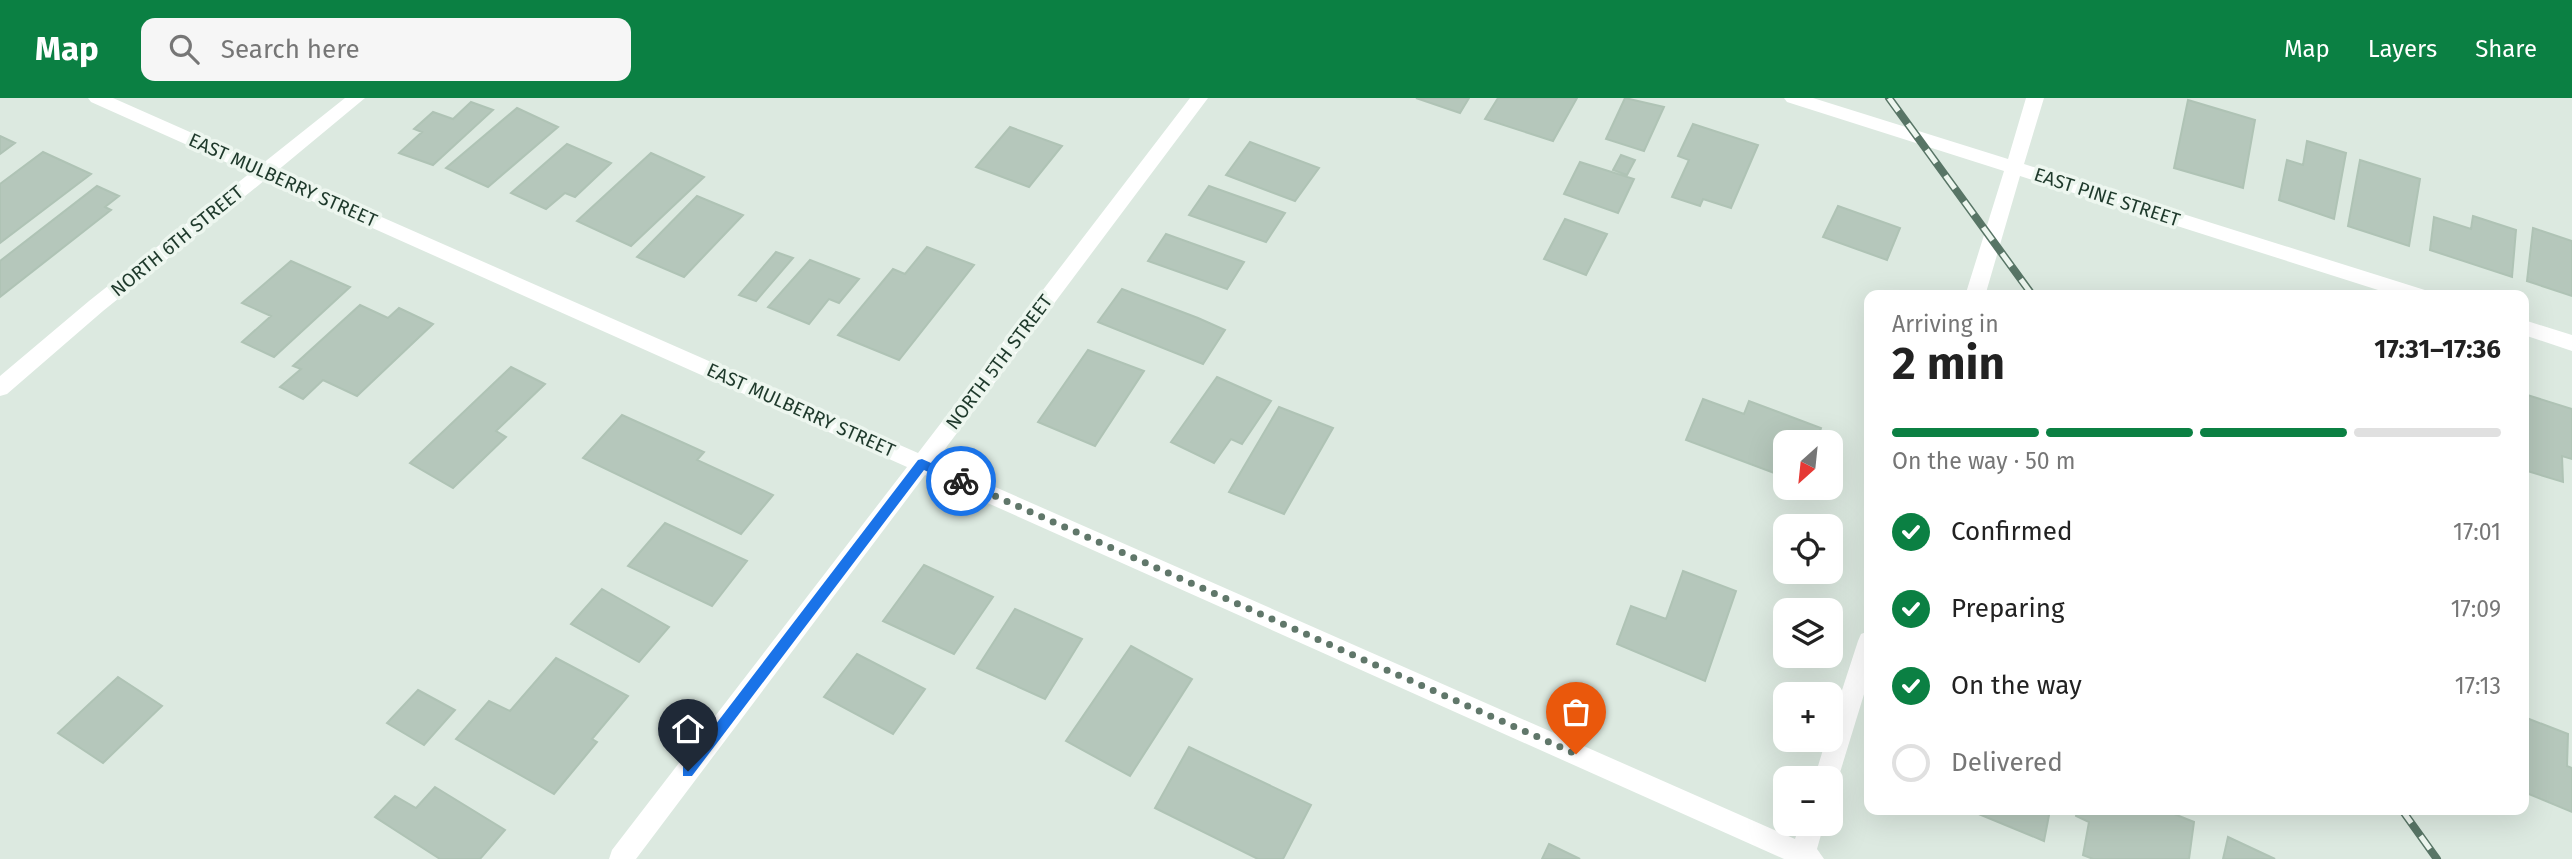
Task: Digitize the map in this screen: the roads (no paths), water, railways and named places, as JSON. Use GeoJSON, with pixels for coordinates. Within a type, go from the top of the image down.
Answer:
{"type":"FeatureCollection","features":[{"type":"Feature","properties":{"kind":"street","name":"EAST MULBERRY STREET"},"geometry":{"type":"LineString","coordinates":[[97,98],[1806,858]]}},
{"type":"Feature","properties":{"kind":"street","name":"NORTH 6TH STREET"},"geometry":{"type":"LineString","coordinates":[[0,388],[96,306],[356,98]]}},
{"type":"Feature","properties":{"kind":"street","name":"NORTH 5TH STREET"},"geometry":{"type":"LineString","coordinates":[[621,859],[1199,98]]}},
{"type":"Feature","properties":{"kind":"street","name":"EAST PINE STREET"},"geometry":{"type":"LineString","coordinates":[[1793,98],[2402,290]]}},
{"type":"Feature","properties":{"kind":"street"},"geometry":{"type":"LineString","coordinates":[[1977,290],[2035,98]]}},
{"type":"Feature","properties":{"kind":"street"},"geometry":{"type":"LineString","coordinates":[[2529,330],[2572,343]]}},
{"type":"Feature","properties":{"kind":"street"},"geometry":{"type":"LineString","coordinates":[[1830,766],[1864,657]]}},
{"type":"Feature","properties":{"kind":"street"},"geometry":{"type":"LineString","coordinates":[[1806,858],[1810,836]]}},
{"type":"Feature","properties":{"kind":"railway"},"geometry":{"type":"LineString","coordinates":[[1889,98],[2029,290]]}},
{"type":"Feature","properties":{"kind":"railway"},"geometry":{"type":"LineString","coordinates":[[2406,815],[2437,859]]}}]}
